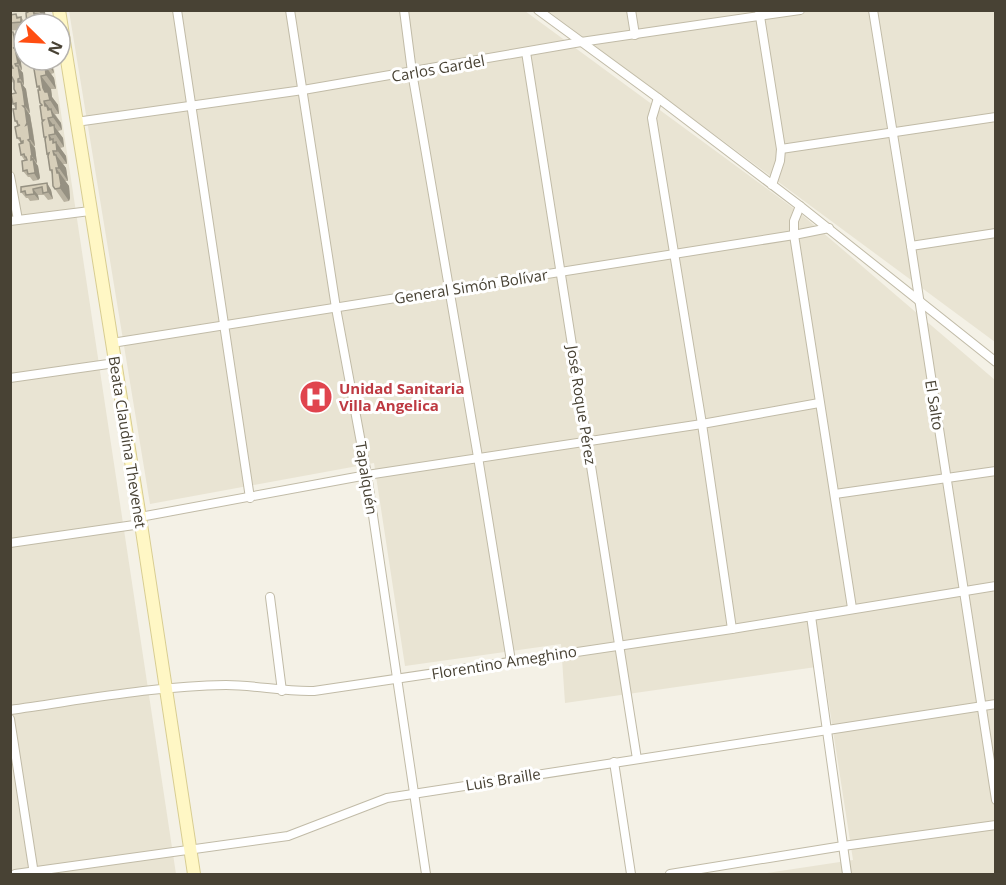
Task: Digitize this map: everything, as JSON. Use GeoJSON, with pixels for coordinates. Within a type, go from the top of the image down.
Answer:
{"type":"FeatureCollection","features":[{"type":"Feature","properties":{"kind":"main road","name":"Beata Claudina Thevenet"},"geometry":{"type":"LineString","coordinates":[[59,10],[116,363],[194,874]]}},
{"type":"Feature","properties":{"kind":"street"},"geometry":{"type":"LineString","coordinates":[[177,10],[250,498]]}},
{"type":"Feature","properties":{"kind":"street","name":"Tapalquén"},"geometry":{"type":"LineString","coordinates":[[290,10],[336,308],[367,475],[426,874]]}},
{"type":"Feature","properties":{"kind":"street"},"geometry":{"type":"LineString","coordinates":[[404,10],[411,72],[511,661]]}},
{"type":"Feature","properties":{"kind":"street"},"geometry":{"type":"LineString","coordinates":[[538,10],[829,228],[996,362]]}},
{"type":"Feature","properties":{"kind":"street"},"geometry":{"type":"LineString","coordinates":[[631,10],[635,35]]}},
{"type":"Feature","properties":{"kind":"street","name":"Carlos Gardel"},"geometry":{"type":"LineString","coordinates":[[76,122],[303,90],[582,42],[760,14],[800,10]]}},
{"type":"Feature","properties":{"kind":"street","name":"El Salto"},"geometry":{"type":"LineString","coordinates":[[873,10],[996,800]]}},
{"type":"Feature","properties":{"kind":"street"},"geometry":{"type":"LineString","coordinates":[[760,14],[780,149],[778,169],[772,185]]}},
{"type":"Feature","properties":{"kind":"street","name":"José Roque Pérez"},"geometry":{"type":"LineString","coordinates":[[526,52],[637,759]]}},
{"type":"Feature","properties":{"kind":"street"},"geometry":{"type":"LineString","coordinates":[[658,98],[652,118],[702,424],[732,628]]}},
{"type":"Feature","properties":{"kind":"street"},"geometry":{"type":"LineString","coordinates":[[780,149],[996,117]]}},
{"type":"Feature","properties":{"kind":"street"},"geometry":{"type":"LineString","coordinates":[[10,176],[14,220],[90,211]]}},
{"type":"Feature","properties":{"kind":"street"},"geometry":{"type":"LineString","coordinates":[[800,206],[794,221],[794,235],[852,608]]}},
{"type":"Feature","properties":{"kind":"street","name":"General Simón Bolívar"},"geometry":{"type":"LineString","coordinates":[[112,344],[829,228]]}},
{"type":"Feature","properties":{"kind":"street"},"geometry":{"type":"LineString","coordinates":[[911,246],[996,233]]}},
{"type":"Feature","properties":{"kind":"street"},"geometry":{"type":"LineString","coordinates":[[10,378],[116,363]]}},
{"type":"Feature","properties":{"kind":"street"},"geometry":{"type":"LineString","coordinates":[[10,543],[367,475],[702,424],[819,403]]}},
{"type":"Feature","properties":{"kind":"street"},"geometry":{"type":"LineString","coordinates":[[835,494],[996,471]]}},
{"type":"Feature","properties":{"kind":"street","name":"Florentino Ameghino"},"geometry":{"type":"LineString","coordinates":[[10,710],[166,689],[228,685],[282,691],[314,691],[996,586]]}},
{"type":"Feature","properties":{"kind":"street"},"geometry":{"type":"LineString","coordinates":[[270,597],[282,691]]}},
{"type":"Feature","properties":{"kind":"street"},"geometry":{"type":"LineString","coordinates":[[811,616],[847,874]]}},
{"type":"Feature","properties":{"kind":"street","name":"Luis Braille"},"geometry":{"type":"LineString","coordinates":[[15,874],[288,836],[387,798],[415,793],[996,704]]}},
{"type":"Feature","properties":{"kind":"street"},"geometry":{"type":"LineString","coordinates":[[10,718],[34,873]]}},
{"type":"Feature","properties":{"kind":"street"},"geometry":{"type":"LineString","coordinates":[[614,762],[632,874]]}},
{"type":"Feature","properties":{"kind":"street"},"geometry":{"type":"LineString","coordinates":[[670,874],[843,846],[996,825]]}},
{"type":"Feature","properties":{"kind":"shaded area"},"geometry":{"type":"Polygon","coordinates":[[[10,11],[45,11],[12,12],[12,72],[55,72],[176,874],[11,874],[10,11]]]}},
{"type":"Feature","properties":{"kind":"shaded area"},"geometry":{"type":"Polygon","coordinates":[[[525,11],[800,213],[995,380],[995,874],[760,874],[853,860],[823,666],[565,703],[561,644],[405,666],[374,463],[150,504],[72,29],[72,12],[69,12],[525,11]]]}},
{"type":"Feature","properties":{"kind":"shaded area"},"geometry":{"type":"Polygon","coordinates":[[[548,11],[995,11],[995,342],[796,195],[548,11]]]}},
{"type":"Feature","properties":{"kind":"building"},"geometry":{"type":"Polygon","coordinates":[[[10,32],[12,32],[12,66],[10,32]]]}},
{"type":"Feature","properties":{"kind":"building"},"geometry":{"type":"Polygon","coordinates":[[[10,68],[12,72],[19,72],[18,82],[21,82],[23,91],[25,106],[23,106],[26,125],[28,124],[30,139],[28,140],[34,173],[28,174],[27,170],[23,171],[22,161],[27,160],[24,154],[21,155],[19,144],[23,141],[17,138],[15,127],[20,125],[15,121],[13,109],[16,109],[16,103],[13,104],[11,94],[16,93],[14,81],[10,77],[10,68]]]}},
{"type":"Feature","properties":{"kind":"building"},"geometry":{"type":"Polygon","coordinates":[[[34,72],[46,72],[46,75],[41,76],[43,88],[45,92],[48,92],[50,100],[44,101],[48,110],[51,109],[53,117],[48,118],[50,126],[54,125],[55,134],[49,135],[53,143],[56,142],[57,151],[53,151],[59,168],[56,168],[59,173],[60,188],[55,189],[53,186],[49,153],[47,154],[46,137],[44,137],[42,122],[44,120],[42,120],[40,106],[42,105],[38,90],[40,90],[39,86],[37,87],[34,72]]]}},
{"type":"Feature","properties":{"kind":"building"},"geometry":{"type":"Polygon","coordinates":[[[47,183],[48,192],[43,193],[42,187],[33,189],[34,194],[26,195],[25,191],[21,192],[21,187],[47,183]]]}},
{"type":"Feature","properties":{"kind":"place","name":"Unidad Sanitaria Villa Angelica"},"geometry":{"type":"Point","coordinates":[316,397]}}]}
